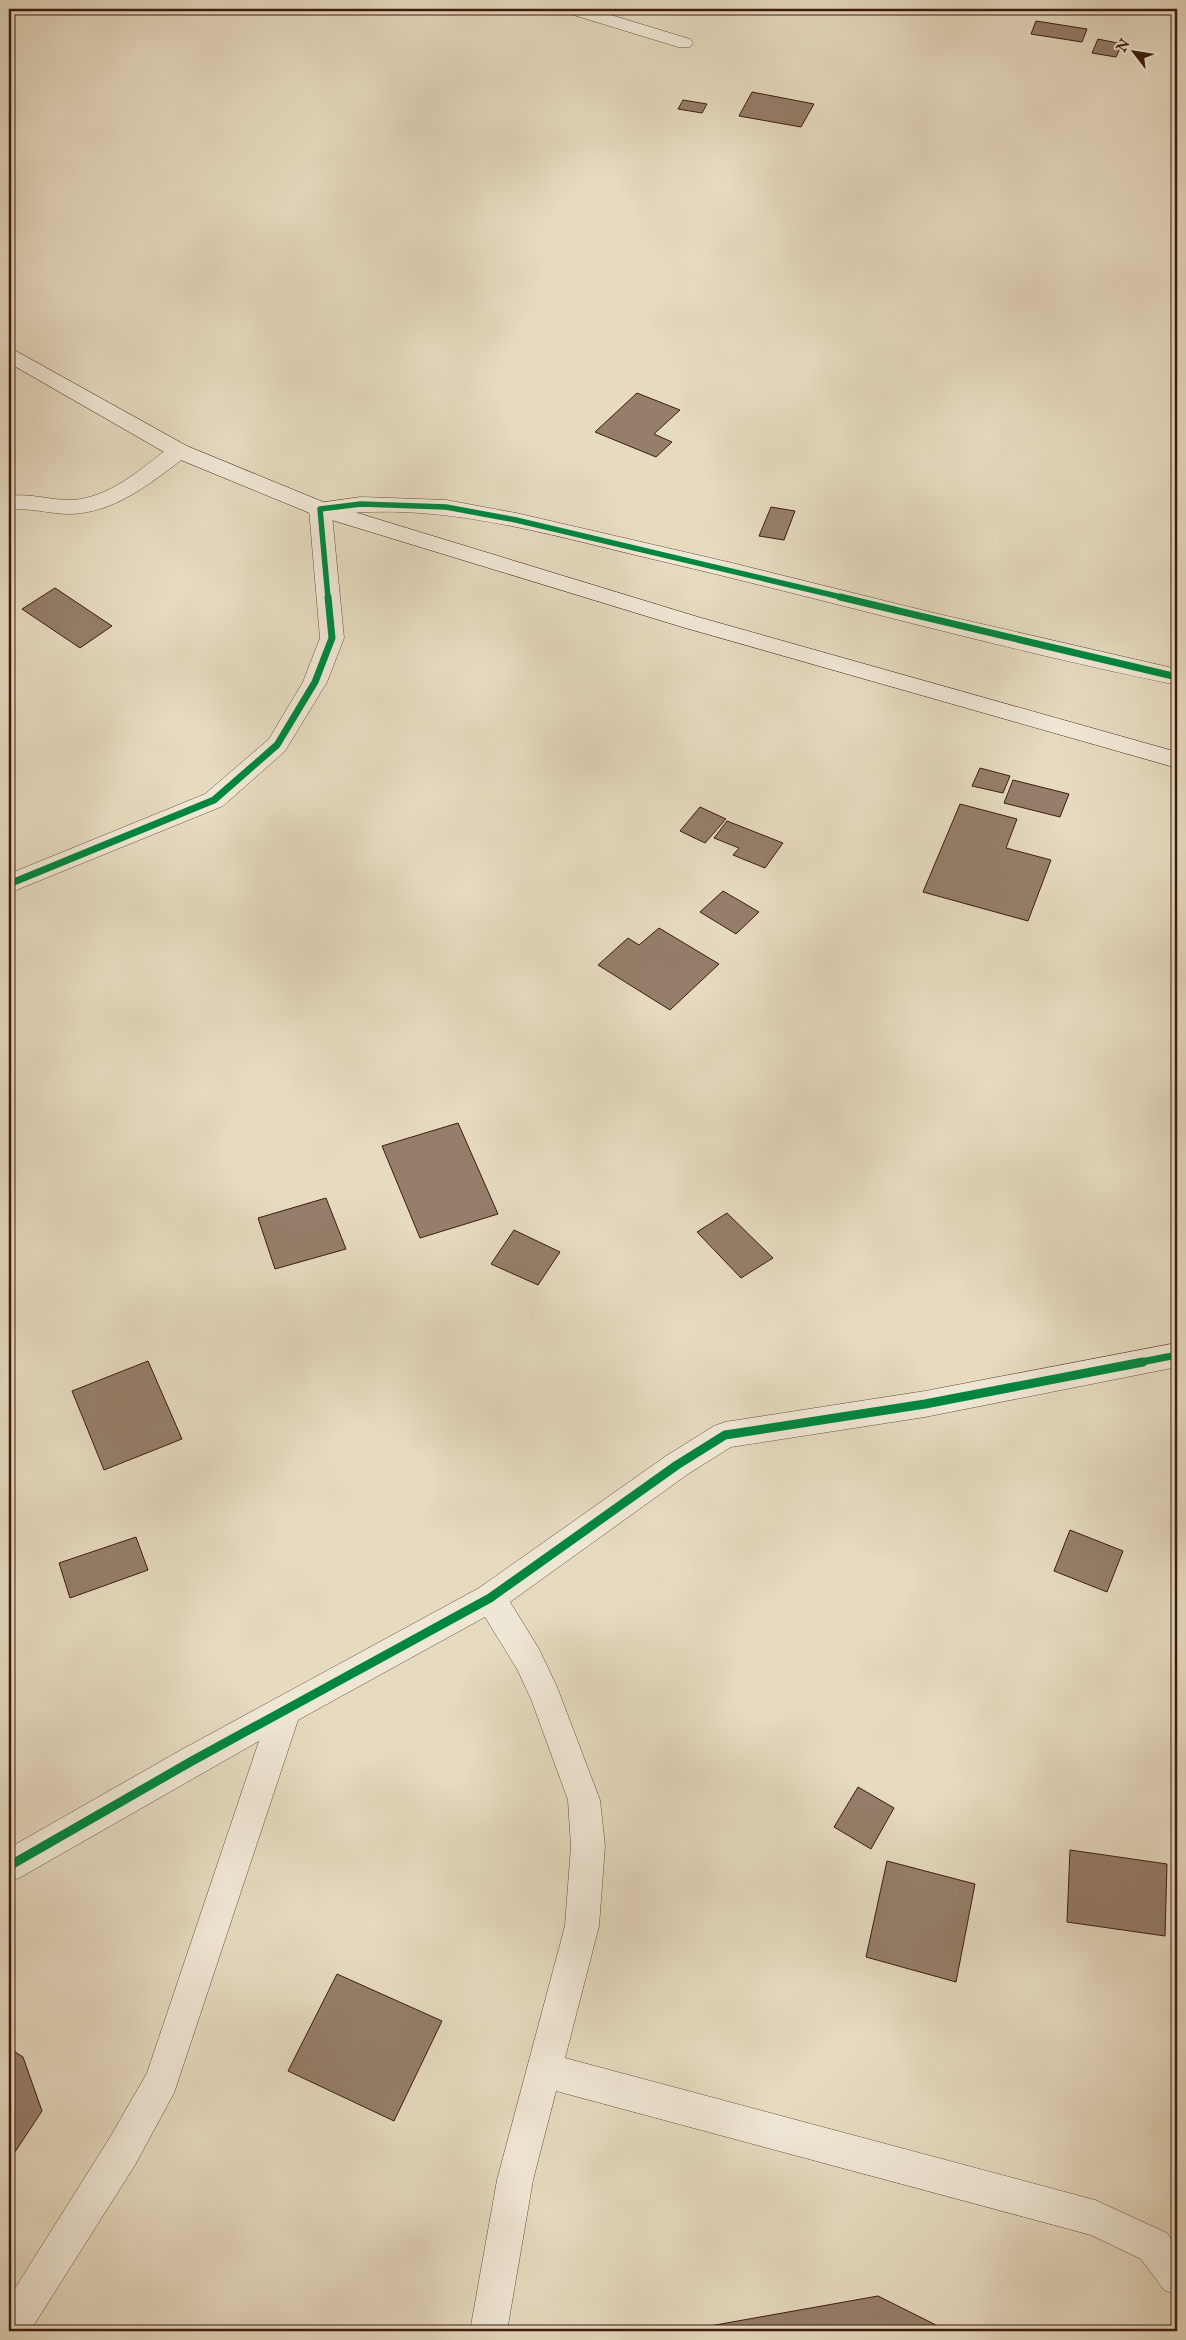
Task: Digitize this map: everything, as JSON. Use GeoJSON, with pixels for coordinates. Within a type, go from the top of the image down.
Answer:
{"type":"FeatureCollection","features":[{"type":"Feature","properties":{"kind":"street"},"geometry":{"type":"LineString","coordinates":[[573,9],[684,43]]}},
{"type":"Feature","properties":{"kind":"street"},"geometry":{"type":"LineString","coordinates":[[9,355],[179,451],[320,509],[690,622],[1177,760]]}},
{"type":"Feature","properties":{"kind":"street"},"geometry":{"type":"LineString","coordinates":[[9,503],[24,500],[72,507],[105,500],[131,486],[179,451]]}},
{"type":"Feature","properties":{"kind":"street"},"geometry":{"type":"LineString","coordinates":[[320,509],[361,504],[446,507],[516,520],[728,569],[934,621],[1177,677]]}},
{"type":"Feature","properties":{"kind":"street"},"geometry":{"type":"LineString","coordinates":[[9,884],[214,800],[243,777],[277,745],[315,682],[332,638],[320,509]]}},
{"type":"Feature","properties":{"kind":"street"},"geometry":{"type":"LineString","coordinates":[[9,1866],[490,1598],[677,1465],[725,1435],[925,1404],[1177,1355]]}},
{"type":"Feature","properties":{"kind":"street"},"geometry":{"type":"LineString","coordinates":[[488,2331],[515,2180],[582,1926],[588,1846],[584,1800],[546,1697],[528,1659],[490,1598]]}},
{"type":"Feature","properties":{"kind":"street"},"geometry":{"type":"LineString","coordinates":[[9,2330],[122,2152],[162,2081],[285,1711]]}},
{"type":"Feature","properties":{"kind":"street"},"geometry":{"type":"LineString","coordinates":[[544,2070],[1095,2218],[1154,2246],[1177,2277]]}},
{"type":"Feature","properties":{"kind":"building"},"geometry":{"type":"Polygon","coordinates":[[[1036,21],[1087,29],[1082,42],[1031,34],[1036,21]]]}},
{"type":"Feature","properties":{"kind":"building"},"geometry":{"type":"Polygon","coordinates":[[[1098,39],[1122,44],[1116,57],[1092,53],[1098,39]]]}},
{"type":"Feature","properties":{"kind":"building"},"geometry":{"type":"Polygon","coordinates":[[[752,92],[814,104],[801,127],[739,116],[752,92]]]}},
{"type":"Feature","properties":{"kind":"building"},"geometry":{"type":"Polygon","coordinates":[[[683,100],[707,104],[702,113],[678,109],[683,100]]]}},
{"type":"Feature","properties":{"kind":"building"},"geometry":{"type":"Polygon","coordinates":[[[637,393],[680,410],[654,434],[672,442],[656,457],[595,432],[637,393]]]}},
{"type":"Feature","properties":{"kind":"building"},"geometry":{"type":"Polygon","coordinates":[[[771,507],[795,511],[784,540],[759,536],[771,507]]]}},
{"type":"Feature","properties":{"kind":"building"},"geometry":{"type":"Polygon","coordinates":[[[55,588],[112,626],[80,648],[22,609],[55,588]]]}},
{"type":"Feature","properties":{"kind":"building"},"geometry":{"type":"Polygon","coordinates":[[[980,768],[1010,776],[1003,793],[972,786],[980,768]]]}},
{"type":"Feature","properties":{"kind":"building"},"geometry":{"type":"Polygon","coordinates":[[[1013,780],[1069,794],[1060,817],[1004,803],[1013,780]]]}},
{"type":"Feature","properties":{"kind":"building"},"geometry":{"type":"Polygon","coordinates":[[[960,804],[1017,819],[1006,848],[1051,860],[1028,921],[923,892],[960,804]]]}},
{"type":"Feature","properties":{"kind":"building"},"geometry":{"type":"Polygon","coordinates":[[[700,807],[726,819],[705,843],[680,831],[700,807]]]}},
{"type":"Feature","properties":{"kind":"building"},"geometry":{"type":"Polygon","coordinates":[[[727,821],[783,843],[765,868],[733,855],[739,848],[714,838],[727,821]]]}},
{"type":"Feature","properties":{"kind":"building"},"geometry":{"type":"Polygon","coordinates":[[[723,891],[759,912],[736,934],[700,912],[723,891]]]}},
{"type":"Feature","properties":{"kind":"building"},"geometry":{"type":"Polygon","coordinates":[[[659,928],[719,964],[670,1010],[598,965],[628,938],[639,945],[659,928]]]}},
{"type":"Feature","properties":{"kind":"building"},"geometry":{"type":"Polygon","coordinates":[[[458,1123],[498,1214],[420,1238],[382,1146],[458,1123]]]}},
{"type":"Feature","properties":{"kind":"building"},"geometry":{"type":"Polygon","coordinates":[[[326,1198],[346,1249],[275,1269],[258,1218],[326,1198]]]}},
{"type":"Feature","properties":{"kind":"building"},"geometry":{"type":"Polygon","coordinates":[[[727,1213],[773,1258],[741,1278],[697,1232],[727,1213]]]}},
{"type":"Feature","properties":{"kind":"building"},"geometry":{"type":"Polygon","coordinates":[[[514,1230],[560,1252],[538,1285],[491,1264],[514,1230]]]}},
{"type":"Feature","properties":{"kind":"building"},"geometry":{"type":"Polygon","coordinates":[[[148,1361],[182,1439],[104,1470],[72,1391],[148,1361]]]}},
{"type":"Feature","properties":{"kind":"building"},"geometry":{"type":"Polygon","coordinates":[[[1070,1530],[1123,1551],[1107,1592],[1054,1571],[1070,1530]]]}},
{"type":"Feature","properties":{"kind":"building"},"geometry":{"type":"Polygon","coordinates":[[[136,1537],[148,1570],[70,1598],[59,1563],[136,1537]]]}},
{"type":"Feature","properties":{"kind":"building"},"geometry":{"type":"Polygon","coordinates":[[[858,1787],[894,1808],[871,1849],[834,1827],[858,1787]]]}},
{"type":"Feature","properties":{"kind":"building"},"geometry":{"type":"Polygon","coordinates":[[[1070,1850],[1167,1864],[1165,1936],[1067,1922],[1070,1850]]]}},
{"type":"Feature","properties":{"kind":"building"},"geometry":{"type":"Polygon","coordinates":[[[887,1861],[975,1884],[956,1982],[866,1957],[887,1861]]]}},
{"type":"Feature","properties":{"kind":"building"},"geometry":{"type":"Polygon","coordinates":[[[337,1974],[442,2021],[394,2121],[288,2071],[337,1974]]]}},
{"type":"Feature","properties":{"kind":"building"},"geometry":{"type":"Polygon","coordinates":[[[9,2048],[23,2057],[42,2111],[9,2161],[9,2048]]]}},
{"type":"Feature","properties":{"kind":"building"},"geometry":{"type":"Polygon","coordinates":[[[878,2296],[948,2331],[704,2331],[704,2327],[878,2296]]]}},
{"type":"Feature","properties":{"kind":"cycle path"},"geometry":{"type":"LineString","coordinates":[[9,884],[214,800],[277,745],[315,682],[332,638],[320,509],[361,504],[446,507],[516,520],[728,569],[934,621],[1177,677]]}},
{"type":"Feature","properties":{"kind":"cycle path"},"geometry":{"type":"LineString","coordinates":[[9,1866],[192,1761],[490,1598],[677,1465],[725,1435],[925,1404],[1177,1355]]}}]}
